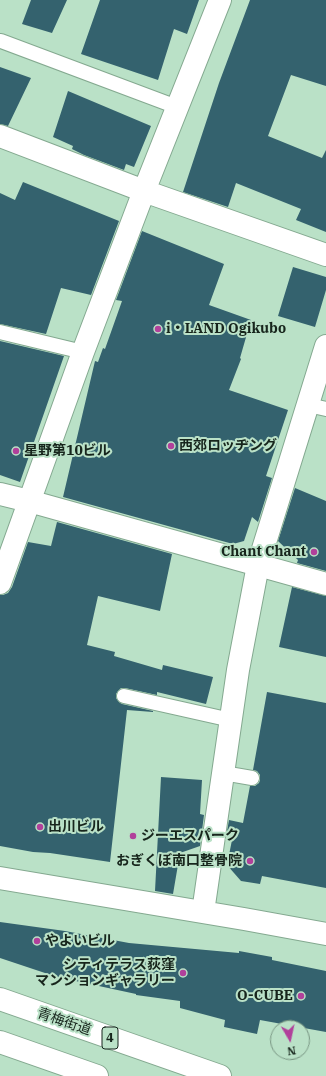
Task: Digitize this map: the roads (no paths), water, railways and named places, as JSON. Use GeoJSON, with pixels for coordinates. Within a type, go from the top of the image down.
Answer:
{"type":"FeatureCollection","features":[{"type":"Feature","properties":{"kind":"street"},"geometry":{"type":"LineString","coordinates":[[0,583],[83,352],[144,191],[220,0]]}},
{"type":"Feature","properties":{"kind":"street"},"geometry":{"type":"LineString","coordinates":[[0,136],[144,191],[326,255]]}},
{"type":"Feature","properties":{"kind":"street"},"geometry":{"type":"LineString","coordinates":[[203,912],[238,670],[258,565],[317,407],[326,346]]}},
{"type":"Feature","properties":{"kind":"street"},"geometry":{"type":"LineString","coordinates":[[0,494],[326,584]]}},
{"type":"Feature","properties":{"kind":"street"},"geometry":{"type":"LineString","coordinates":[[0,878],[326,934]]}},
{"type":"Feature","properties":{"kind":"street","name":"青梅街道"},"geometry":{"type":"LineString","coordinates":[[0,999],[220,1076]]}},
{"type":"Feature","properties":{"kind":"street"},"geometry":{"type":"LineString","coordinates":[[0,1042],[97,1076]]}},
{"type":"Feature","properties":{"kind":"lane"},"geometry":{"type":"LineString","coordinates":[[1,41],[178,107]]}},
{"type":"Feature","properties":{"kind":"lane"},"geometry":{"type":"LineString","coordinates":[[0,332],[83,352]]}},
{"type":"Feature","properties":{"kind":"lane"},"geometry":{"type":"LineString","coordinates":[[124,696],[231,720]]}},
{"type":"Feature","properties":{"kind":"lane"},"geometry":{"type":"LineString","coordinates":[[223,773],[252,778]]}},
{"type":"Feature","properties":{"kind":"place","name":"i・LAND Ogikubo"},"geometry":{"type":"Point","coordinates":[158,329]}},
{"type":"Feature","properties":{"kind":"place","name":"西郊ロッヂング"},"geometry":{"type":"Point","coordinates":[171,446]}},
{"type":"Feature","properties":{"kind":"place","name":"星野第10ビル"},"geometry":{"type":"Point","coordinates":[16,451]}},
{"type":"Feature","properties":{"kind":"place","name":"Chant Chant"},"geometry":{"type":"Point","coordinates":[314,552]}},
{"type":"Feature","properties":{"kind":"place","name":"出川ビル"},"geometry":{"type":"Point","coordinates":[40,827]}},
{"type":"Feature","properties":{"kind":"place","name":"ジーエスパーク"},"geometry":{"type":"Point","coordinates":[133,836]}},
{"type":"Feature","properties":{"kind":"place","name":"おぎくぼ南口整骨院"},"geometry":{"type":"Point","coordinates":[250,861]}},
{"type":"Feature","properties":{"kind":"place","name":"やよいビル"},"geometry":{"type":"Point","coordinates":[37,941]}},
{"type":"Feature","properties":{"kind":"place","name":"シティテラス荻窪 マンションギャラリー"},"geometry":{"type":"Point","coordinates":[183,973]}},
{"type":"Feature","properties":{"kind":"place","name":"O-CUBE"},"geometry":{"type":"Point","coordinates":[301,996]}}]}
